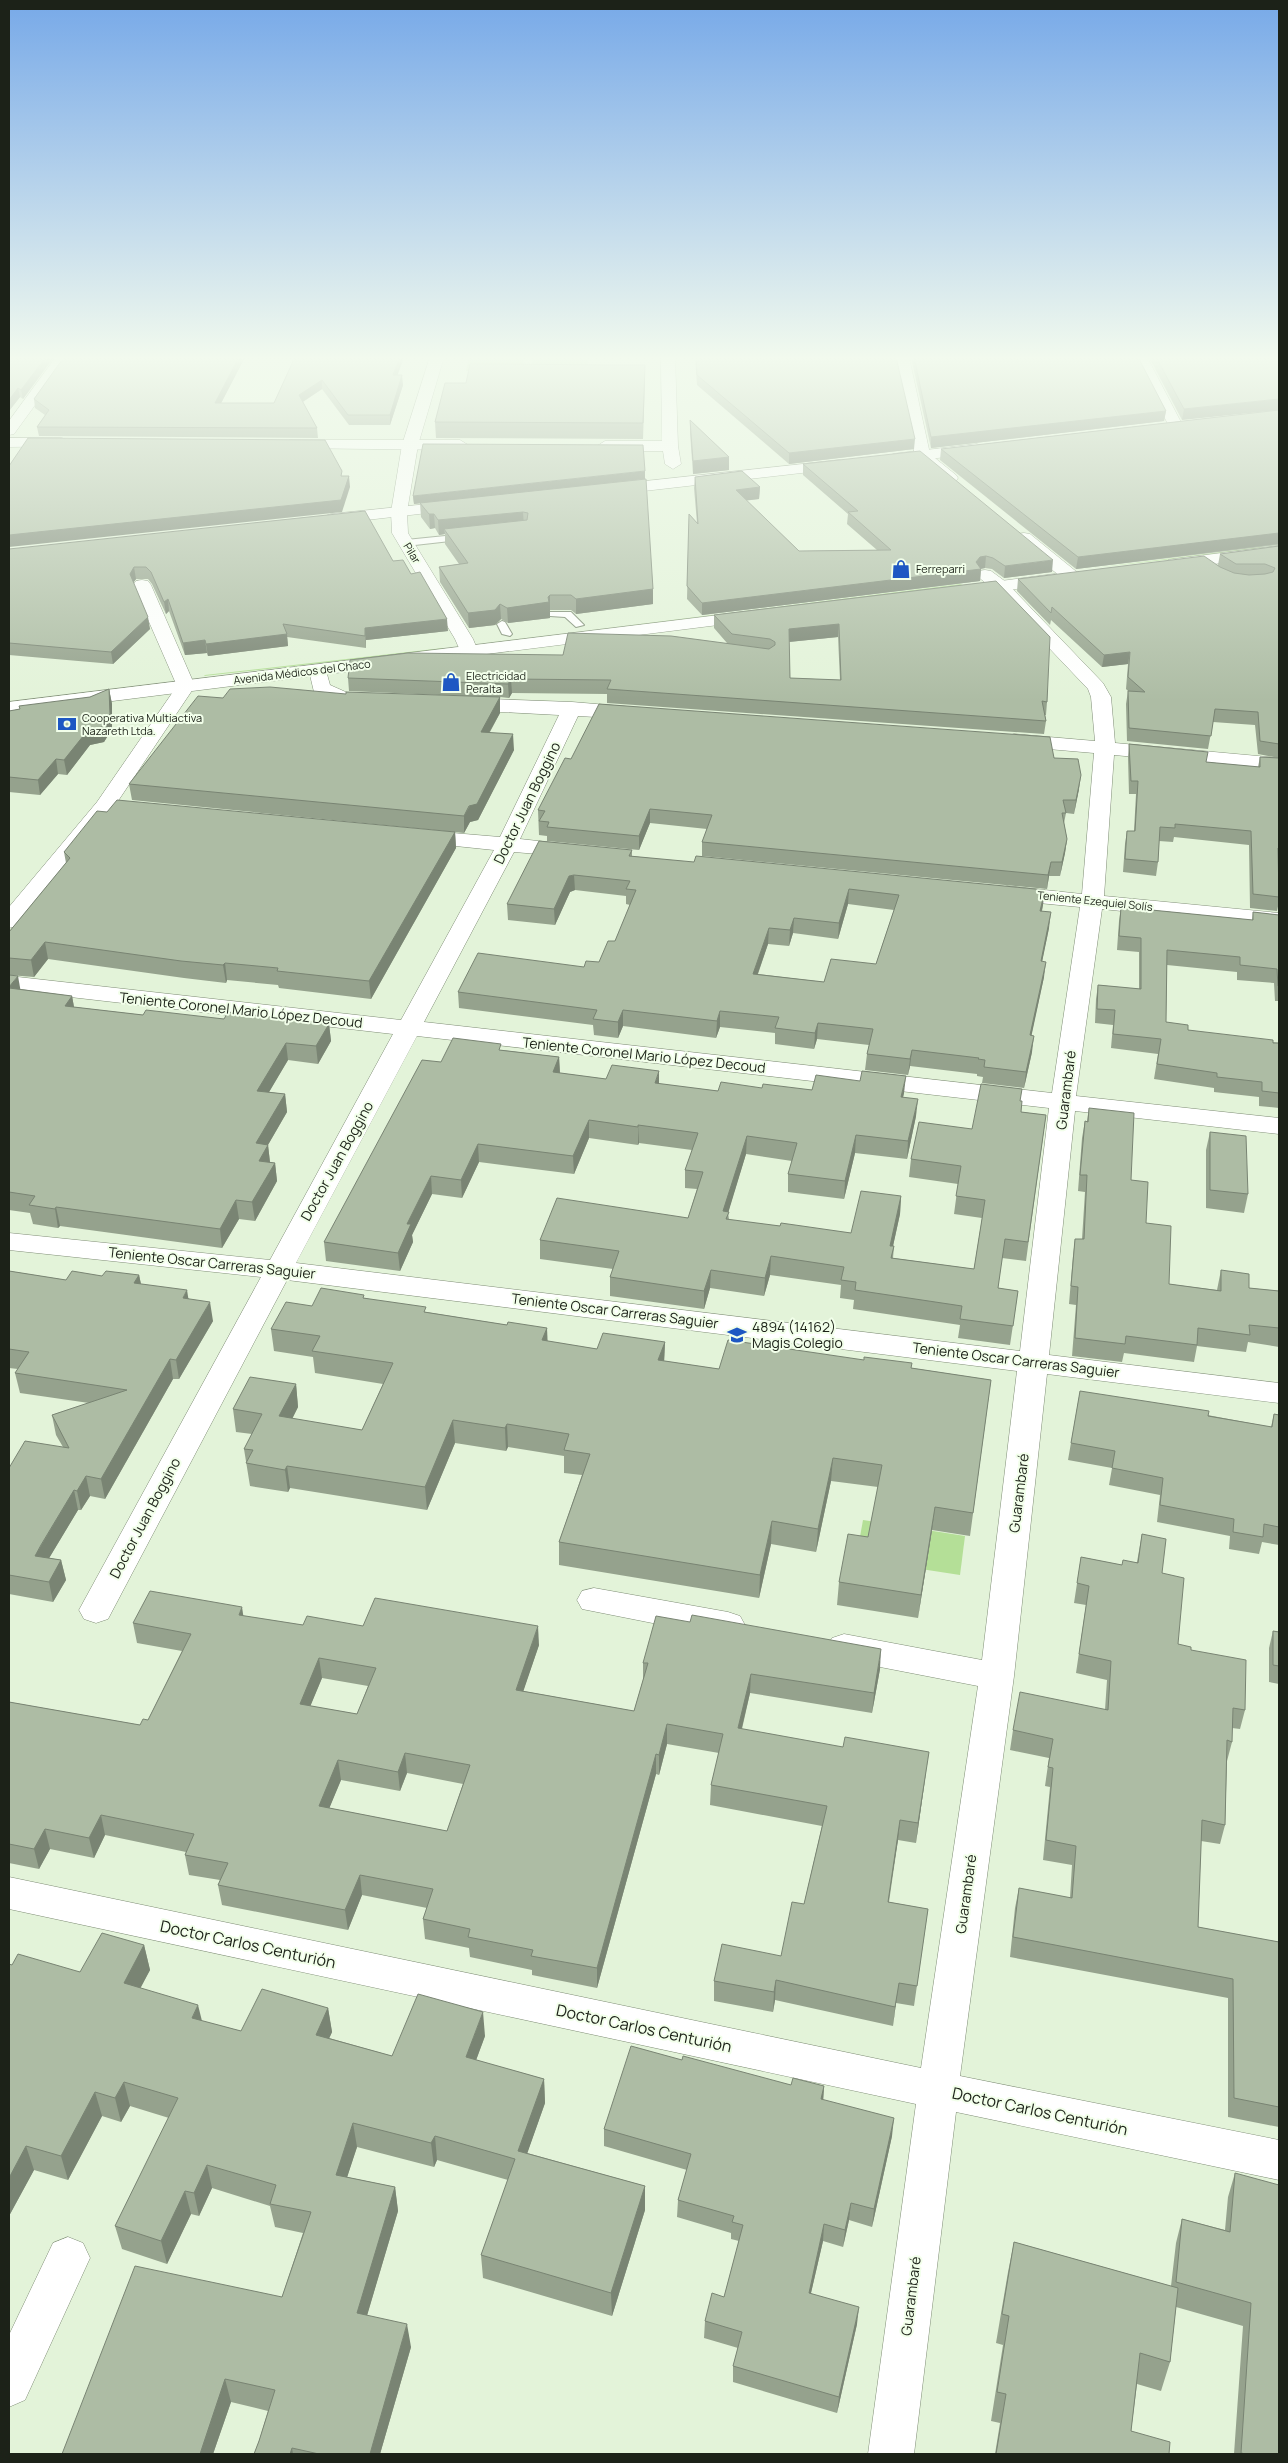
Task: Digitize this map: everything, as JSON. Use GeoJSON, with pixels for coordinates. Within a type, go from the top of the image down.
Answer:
{"type":"FeatureCollection","features":[{"type":"Feature","properties":{"kind":"street","name":"Pilar"},"geometry":{"type":"LineString","coordinates":[[406,472],[399,512],[400,533],[464,634]]}},
{"type":"Feature","properties":{"kind":"street"},"geometry":{"type":"LineString","coordinates":[[674,472],[676,483]]}},
{"type":"Feature","properties":{"kind":"street"},"geometry":{"type":"LineString","coordinates":[[597,491],[774,472]]}},
{"type":"Feature","properties":{"kind":"street"},"geometry":{"type":"LineString","coordinates":[[943,472],[961,486]]}},
{"type":"Feature","properties":{"kind":"street"},"geometry":{"type":"LineString","coordinates":[[312,521],[468,504]]}},
{"type":"Feature","properties":{"kind":"street"},"geometry":{"type":"LineString","coordinates":[[1014,530],[1075,571]]}},
{"type":"Feature","properties":{"kind":"street"},"geometry":{"type":"LineString","coordinates":[[1279,539],[1159,560],[1209,566],[1257,558],[1279,551]]}},
{"type":"Feature","properties":{"kind":"street"},"geometry":{"type":"LineString","coordinates":[[1075,571],[1000,586],[944,587],[985,575],[1075,571]]}},
{"type":"Feature","properties":{"kind":"street","name":"Guarambaré"},"geometry":{"type":"LineString","coordinates":[[891,2454],[938,2090],[997,1676],[1063,1101],[1092,901],[1105,747],[1101,697],[1096,688],[1000,586],[985,575]]}},
{"type":"Feature","properties":{"kind":"street"},"geometry":{"type":"LineString","coordinates":[[9,921],[104,806],[183,679],[142,585]]}},
{"type":"Feature","properties":{"kind":"street","name":"Avenida Médicos del Chaco"},"geometry":{"type":"LineString","coordinates":[[9,696],[183,679],[318,671],[464,634],[672,630],[767,608],[579,625],[504,629],[464,634],[183,679],[9,708]]}},
{"type":"Feature","properties":{"kind":"street"},"geometry":{"type":"LineString","coordinates":[[318,671],[321,688],[332,695],[350,700],[379,702]]}},
{"type":"Feature","properties":{"kind":"street"},"geometry":{"type":"LineString","coordinates":[[447,704],[572,708],[651,714]]}},
{"type":"Feature","properties":{"kind":"street","name":"Doctor Juan Boggino"},"geometry":{"type":"LineString","coordinates":[[96,1610],[507,845],[572,708]]}},
{"type":"Feature","properties":{"kind":"street"},"geometry":{"type":"LineString","coordinates":[[997,739],[1105,747],[1279,764]]}},
{"type":"Feature","properties":{"kind":"street"},"geometry":{"type":"LineString","coordinates":[[104,806],[173,813]]}},
{"type":"Feature","properties":{"kind":"street"},"geometry":{"type":"LineString","coordinates":[[399,834],[596,854]]}},
{"type":"Feature","properties":{"kind":"street","name":"Teniente Ezequiel Solís"},"geometry":{"type":"LineString","coordinates":[[983,890],[1279,920]]}},
{"type":"Feature","properties":{"kind":"street","name":"Teniente Coronel Mario López Decoud"},"geometry":{"type":"LineString","coordinates":[[9,983],[1279,1126]]}},
{"type":"Feature","properties":{"kind":"street","name":"Teniente Oscar Carreras Saguier"},"geometry":{"type":"LineString","coordinates":[[9,1241],[278,1270],[1279,1393]]}},
{"type":"Feature","properties":{"kind":"street"},"geometry":{"type":"LineString","coordinates":[[594,1600],[757,1630]]}},
{"type":"Feature","properties":{"kind":"street"},"geometry":{"type":"LineString","coordinates":[[815,1641],[997,1676]]}},
{"type":"Feature","properties":{"kind":"street","name":"Doctor Carlos Centurión"},"geometry":{"type":"LineString","coordinates":[[9,1893],[938,2090],[1279,2160]]}},
{"type":"Feature","properties":{"kind":"street"},"geometry":{"type":"LineString","coordinates":[[9,2384],[68,2258]]}},
{"type":"Feature","properties":{"kind":"lane"},"geometry":{"type":"LineString","coordinates":[[406,542],[475,536]]}},
{"type":"Feature","properties":{"kind":"lane"},"geometry":{"type":"LineString","coordinates":[[552,614],[568,614],[579,625]]}},
{"type":"Feature","properties":{"kind":"green space"},"geometry":{"type":"Polygon","coordinates":[[[1260,547],[1262,549],[1094,568],[1260,547]]]}},
{"type":"Feature","properties":{"kind":"green space"},"geometry":{"type":"Polygon","coordinates":[[[960,584],[963,585],[526,638],[960,584]]]}},
{"type":"Feature","properties":{"kind":"green space"},"geometry":{"type":"Polygon","coordinates":[[[445,649],[204,676],[205,675],[445,649]]]}},
{"type":"Feature","properties":{"kind":"green space"},"geometry":{"type":"Polygon","coordinates":[[[863,1520],[965,1536],[960,1575],[856,1559],[863,1520]]]}},
{"type":"Feature","properties":{"kind":"building"},"geometry":{"type":"Polygon","coordinates":[[[9,472],[342,472],[341,476],[349,476],[341,500],[9,535],[9,472]]]}},
{"type":"Feature","properties":{"kind":"building"},"geometry":{"type":"Polygon","coordinates":[[[418,472],[636,472],[413,496],[418,472]]]}},
{"type":"Feature","properties":{"kind":"building"},"geometry":{"type":"Polygon","coordinates":[[[743,472],[760,487],[736,490],[799,551],[891,550],[848,512],[858,511],[812,472],[946,472],[1053,560],[1005,566],[986,556],[980,557],[976,562],[981,569],[702,603],[687,586],[689,514],[698,524],[695,477],[743,472]]]}},
{"type":"Feature","properties":{"kind":"building"},"geometry":{"type":"Polygon","coordinates":[[[970,472],[1279,472],[1279,533],[1078,557],[970,472]]]}},
{"type":"Feature","properties":{"kind":"building"},"geometry":{"type":"Polygon","coordinates":[[[646,479],[653,589],[576,599],[571,595],[550,595],[548,597],[549,602],[507,608],[500,604],[495,610],[468,613],[439,567],[468,563],[444,529],[527,520],[528,513],[438,520],[434,514],[429,514],[420,503],[646,479]]]}},
{"type":"Feature","properties":{"kind":"building"},"geometry":{"type":"Polygon","coordinates":[[[365,511],[393,561],[403,560],[411,574],[420,572],[447,619],[365,628],[365,636],[283,624],[287,634],[206,644],[205,640],[183,643],[168,599],[164,602],[151,572],[146,567],[134,567],[130,574],[148,617],[111,652],[9,643],[9,549],[365,511]]]}},
{"type":"Feature","properties":{"kind":"building"},"geometry":{"type":"Polygon","coordinates":[[[1279,546],[1279,744],[1260,741],[1258,712],[1215,709],[1211,736],[1129,728],[1128,691],[1145,692],[1128,677],[1130,652],[1104,655],[1052,607],[1051,613],[1018,579],[1204,556],[1220,567],[1234,573],[1249,575],[1265,574],[1273,572],[1275,568],[1265,564],[1236,564],[1220,554],[1279,546]]]}},
{"type":"Feature","properties":{"kind":"building"},"geometry":{"type":"Polygon","coordinates":[[[996,581],[1050,637],[1047,702],[1042,701],[1046,721],[607,689],[611,680],[511,679],[508,684],[348,678],[350,660],[408,653],[563,655],[568,633],[671,636],[769,649],[775,645],[775,642],[770,639],[732,634],[714,615],[996,581]],[[839,624],[789,629],[790,678],[841,680],[839,624]]]}},
{"type":"Feature","properties":{"kind":"building"},"geometry":{"type":"Polygon","coordinates":[[[270,687],[346,694],[346,692],[500,697],[481,732],[513,734],[477,804],[469,806],[464,816],[129,784],[198,696],[223,698],[230,689],[270,687]]]}},
{"type":"Feature","properties":{"kind":"building"},"geometry":{"type":"Polygon","coordinates":[[[109,689],[110,714],[102,727],[88,730],[64,760],[56,759],[38,780],[9,777],[9,711],[20,709],[19,706],[90,697],[109,689]]]}},
{"type":"Feature","properties":{"kind":"building"},"geometry":{"type":"Polygon","coordinates":[[[599,704],[1050,737],[1054,758],[1078,759],[1081,775],[1076,800],[1063,800],[1066,813],[1062,813],[1067,839],[1062,862],[1051,862],[1048,875],[702,842],[712,815],[650,809],[639,836],[547,827],[549,822],[539,821],[545,811],[538,810],[565,758],[571,759],[599,704]]]}},
{"type":"Feature","properties":{"kind":"building"},"geometry":{"type":"Polygon","coordinates":[[[1129,744],[1208,752],[1206,762],[1260,767],[1260,757],[1279,758],[1279,897],[1253,894],[1251,831],[1175,824],[1175,828],[1160,827],[1158,862],[1125,859],[1127,831],[1135,831],[1138,781],[1131,781],[1129,744]]]}},
{"type":"Feature","properties":{"kind":"building"},"geometry":{"type":"Polygon","coordinates":[[[117,800],[455,832],[369,981],[277,971],[278,968],[181,961],[45,942],[31,960],[9,958],[9,932],[70,858],[64,852],[97,811],[107,812],[117,800]]]}},
{"type":"Feature","properties":{"kind":"building"},"geometry":{"type":"Polygon","coordinates":[[[539,841],[632,850],[629,856],[694,862],[696,856],[1045,890],[1040,911],[1051,912],[1041,961],[1046,962],[1030,1035],[1034,1036],[1026,1072],[984,1067],[985,1060],[979,1058],[912,1050],[910,1059],[867,1054],[873,1029],[818,1023],[815,1033],[775,1028],[779,1017],[720,1011],[717,1021],[623,1010],[618,1022],[593,1019],[597,1010],[458,992],[478,953],[584,967],[586,961],[599,962],[608,941],[615,941],[636,890],[626,889],[630,881],[574,875],[569,876],[554,909],[507,904],[539,841]],[[849,889],[839,923],[794,918],[790,930],[769,928],[753,974],[824,982],[831,959],[876,964],[899,895],[849,889]]]}},
{"type":"Feature","properties":{"kind":"building"},"geometry":{"type":"Polygon","coordinates":[[[1121,907],[1253,920],[1253,912],[1279,915],[1279,986],[1277,969],[1240,965],[1240,957],[1167,950],[1166,1022],[1188,1025],[1188,1030],[1273,1040],[1273,1043],[1279,1043],[1279,1093],[1262,1091],[1262,1082],[1217,1077],[1217,1073],[1157,1064],[1161,1039],[1113,1034],[1115,1010],[1097,1009],[1098,985],[1141,989],[1141,938],[1119,936],[1121,907]]]}},
{"type":"Feature","properties":{"kind":"building"},"geometry":{"type":"Polygon","coordinates":[[[9,975],[18,976],[9,987],[9,975]]]}},
{"type":"Feature","properties":{"kind":"building"},"geometry":{"type":"Polygon","coordinates":[[[9,988],[72,996],[65,1006],[143,1015],[146,1010],[224,1019],[228,1012],[329,1024],[316,1046],[286,1043],[257,1091],[285,1094],[256,1143],[268,1145],[259,1161],[275,1163],[252,1202],[236,1200],[220,1229],[29,1205],[35,1196],[9,1192],[9,988]]]}},
{"type":"Feature","properties":{"kind":"building"},"geometry":{"type":"Polygon","coordinates":[[[453,1038],[501,1044],[499,1050],[559,1057],[553,1072],[606,1079],[612,1065],[659,1071],[655,1083],[718,1091],[721,1082],[762,1088],[763,1084],[812,1090],[816,1075],[860,1081],[862,1071],[906,1076],[901,1097],[918,1099],[908,1141],[856,1135],[845,1181],[788,1174],[797,1143],[747,1136],[723,1211],[729,1212],[726,1219],[780,1226],[781,1223],[851,1233],[861,1191],[901,1196],[890,1246],[894,1246],[891,1258],[974,1269],[985,1200],[956,1196],[961,1166],[911,1159],[919,1122],[972,1129],[981,1084],[1022,1089],[1021,1112],[1046,1115],[1028,1242],[1005,1239],[998,1288],[1018,1291],[1013,1326],[960,1319],[962,1306],[855,1290],[856,1282],[841,1280],[844,1267],[771,1256],[765,1278],[711,1270],[704,1291],[610,1277],[619,1251],[540,1240],[557,1198],[688,1218],[703,1172],[685,1170],[698,1133],[638,1125],[638,1127],[589,1120],[573,1156],[478,1144],[461,1180],[431,1176],[407,1224],[411,1224],[398,1253],[324,1242],[422,1060],[441,1062],[453,1038]]]}},
{"type":"Feature","properties":{"kind":"building"},"geometry":{"type":"Polygon","coordinates":[[[1089,1108],[1134,1113],[1131,1180],[1148,1182],[1146,1223],[1171,1226],[1169,1284],[1221,1291],[1221,1270],[1249,1274],[1249,1288],[1279,1291],[1279,1328],[1249,1325],[1250,1335],[1198,1328],[1197,1345],[1126,1336],[1125,1344],[1075,1338],[1078,1287],[1071,1286],[1075,1239],[1084,1239],[1087,1175],[1080,1175],[1085,1121],[1088,1122],[1089,1108]]]}},
{"type":"Feature","properties":{"kind":"building"},"geometry":{"type":"Polygon","coordinates":[[[1210,1132],[1246,1136],[1248,1194],[1210,1190],[1210,1132]]]}},
{"type":"Feature","properties":{"kind":"building"},"geometry":{"type":"Polygon","coordinates":[[[9,1271],[66,1280],[72,1271],[102,1276],[106,1271],[139,1275],[134,1283],[187,1290],[183,1298],[210,1302],[176,1360],[170,1359],[101,1479],[86,1476],[77,1491],[74,1490],[41,1545],[35,1556],[61,1560],[49,1582],[9,1575],[9,1468],[25,1441],[69,1448],[52,1415],[127,1390],[15,1373],[29,1352],[9,1349],[9,1271]]]}},
{"type":"Feature","properties":{"kind":"building"},"geometry":{"type":"Polygon","coordinates":[[[321,1288],[364,1295],[363,1298],[426,1307],[424,1312],[507,1325],[508,1322],[547,1328],[542,1340],[597,1349],[603,1333],[665,1342],[658,1360],[719,1369],[728,1340],[864,1360],[864,1357],[912,1363],[911,1368],[991,1380],[973,1513],[935,1507],[921,1595],[839,1582],[848,1534],[868,1537],[882,1465],[833,1458],[818,1529],[772,1521],[760,1575],[559,1542],[590,1454],[564,1450],[569,1434],[507,1424],[505,1428],[453,1420],[425,1487],[287,1466],[285,1470],[246,1463],[253,1450],[244,1449],[262,1414],[233,1409],[250,1377],[296,1384],[279,1416],[362,1430],[393,1363],[312,1351],[320,1336],[271,1329],[286,1302],[312,1306],[321,1288]]]}},
{"type":"Feature","properties":{"kind":"building"},"geometry":{"type":"Polygon","coordinates":[[[1080,1391],[1209,1411],[1208,1416],[1272,1427],[1274,1414],[1279,1415],[1279,1527],[1264,1524],[1263,1537],[1233,1532],[1234,1519],[1160,1505],[1163,1478],[1112,1468],[1115,1451],[1071,1443],[1080,1391]]]}},
{"type":"Feature","properties":{"kind":"building"},"geometry":{"type":"Polygon","coordinates":[[[1142,1534],[1166,1539],[1162,1573],[1184,1578],[1178,1644],[1191,1647],[1191,1650],[1246,1660],[1245,1710],[1233,1708],[1232,1742],[1227,1740],[1225,1825],[1202,1820],[1198,1927],[1279,1942],[1279,2107],[1234,2098],[1233,1979],[1013,1937],[1019,1888],[1072,1898],[1076,1846],[1046,1840],[1053,1768],[1048,1767],[1053,1739],[1013,1730],[1020,1692],[1108,1710],[1111,1661],[1079,1654],[1089,1586],[1077,1583],[1081,1557],[1122,1565],[1123,1560],[1138,1563],[1142,1534]]]}},
{"type":"Feature","properties":{"kind":"building"},"geometry":{"type":"Polygon","coordinates":[[[150,1591],[242,1607],[239,1615],[303,1625],[307,1616],[363,1626],[375,1598],[538,1626],[516,1690],[634,1711],[648,1663],[643,1663],[656,1616],[690,1622],[692,1615],[881,1649],[874,1693],[751,1674],[738,1728],[843,1747],[845,1737],[929,1752],[918,1823],[900,1820],[888,1902],[928,1909],[917,1986],[899,1983],[895,2007],[776,1980],[774,1992],[714,1981],[722,1944],[781,1956],[792,1902],[804,1904],[827,1806],[711,1785],[723,1734],[667,1724],[659,1755],[656,1754],[597,1968],[531,1956],[533,1950],[468,1937],[470,1929],[423,1919],[433,1889],[360,1875],[345,1910],[218,1885],[228,1863],[185,1855],[194,1834],[101,1815],[89,1838],[45,1829],[34,1849],[9,1844],[9,1702],[140,1725],[143,1719],[148,1720],[191,1634],[133,1623],[150,1591]],[[319,1658],[300,1704],[357,1714],[376,1668],[319,1658]],[[405,1753],[398,1772],[338,1760],[319,1806],[447,1831],[470,1765],[405,1753]]]}},
{"type":"Feature","properties":{"kind":"building"},"geometry":{"type":"Polygon","coordinates":[[[1273,1631],[1279,1632],[1279,1666],[1273,1665],[1273,1631]]]}},
{"type":"Feature","properties":{"kind":"building"},"geometry":{"type":"Polygon","coordinates":[[[102,1933],[144,1945],[124,1983],[198,2005],[192,2018],[241,2031],[262,1989],[328,2008],[316,2035],[392,2056],[418,1994],[483,2012],[466,2057],[544,2079],[518,2151],[645,2186],[611,2293],[481,2255],[515,2159],[435,2136],[431,2143],[353,2123],[336,2175],[395,2187],[357,2313],[407,2324],[370,2454],[319,2454],[292,2448],[290,2454],[254,2454],[275,2390],[225,2379],[200,2454],[62,2454],[135,2266],[282,2297],[311,2212],[270,2204],[276,2185],[207,2165],[194,2193],[185,2191],[161,2241],[115,2226],[178,2098],[124,2082],[115,2098],[95,2092],[61,2156],[26,2146],[9,2178],[9,1964],[12,1965],[18,1954],[80,1972],[102,1933]]]}},
{"type":"Feature","properties":{"kind":"building"},"geometry":{"type":"Polygon","coordinates":[[[631,2046],[682,2060],[683,2056],[791,2085],[793,2078],[824,2086],[821,2099],[894,2118],[874,2209],[851,2203],[845,2230],[824,2224],[809,2293],[859,2307],[839,2397],[733,2366],[742,2332],[705,2321],[712,2293],[724,2297],[743,2225],[732,2222],[734,2216],[678,2200],[691,2154],[604,2129],[631,2046]]]}},
{"type":"Feature","properties":{"kind":"building"},"geometry":{"type":"Polygon","coordinates":[[[1235,2173],[1279,2185],[1279,2454],[1241,2453],[1251,2303],[1176,2282],[1182,2219],[1230,2232],[1235,2173]]]}},
{"type":"Feature","properties":{"kind":"building"},"geometry":{"type":"Polygon","coordinates":[[[1014,2242],[1178,2288],[1170,2362],[1140,2353],[1131,2431],[1170,2442],[1169,2454],[996,2454],[1006,2394],[997,2392],[1009,2316],[1002,2314],[1014,2242]]]}},
{"type":"Feature","properties":{"kind":"place","name":"Ferreparri"},"geometry":{"type":"Point","coordinates":[901,569]}},
{"type":"Feature","properties":{"kind":"place","name":"Electricidad Peralta"},"geometry":{"type":"Point","coordinates":[451,682]}},
{"type":"Feature","properties":{"kind":"place","name":"Cooperativa Multiactiva Nazareth Ltda."},"geometry":{"type":"Point","coordinates":[67,724]}},
{"type":"Feature","properties":{"kind":"place","name":"4894 (14162) Magis Colegio"},"geometry":{"type":"Point","coordinates":[737,1335]}}]}
